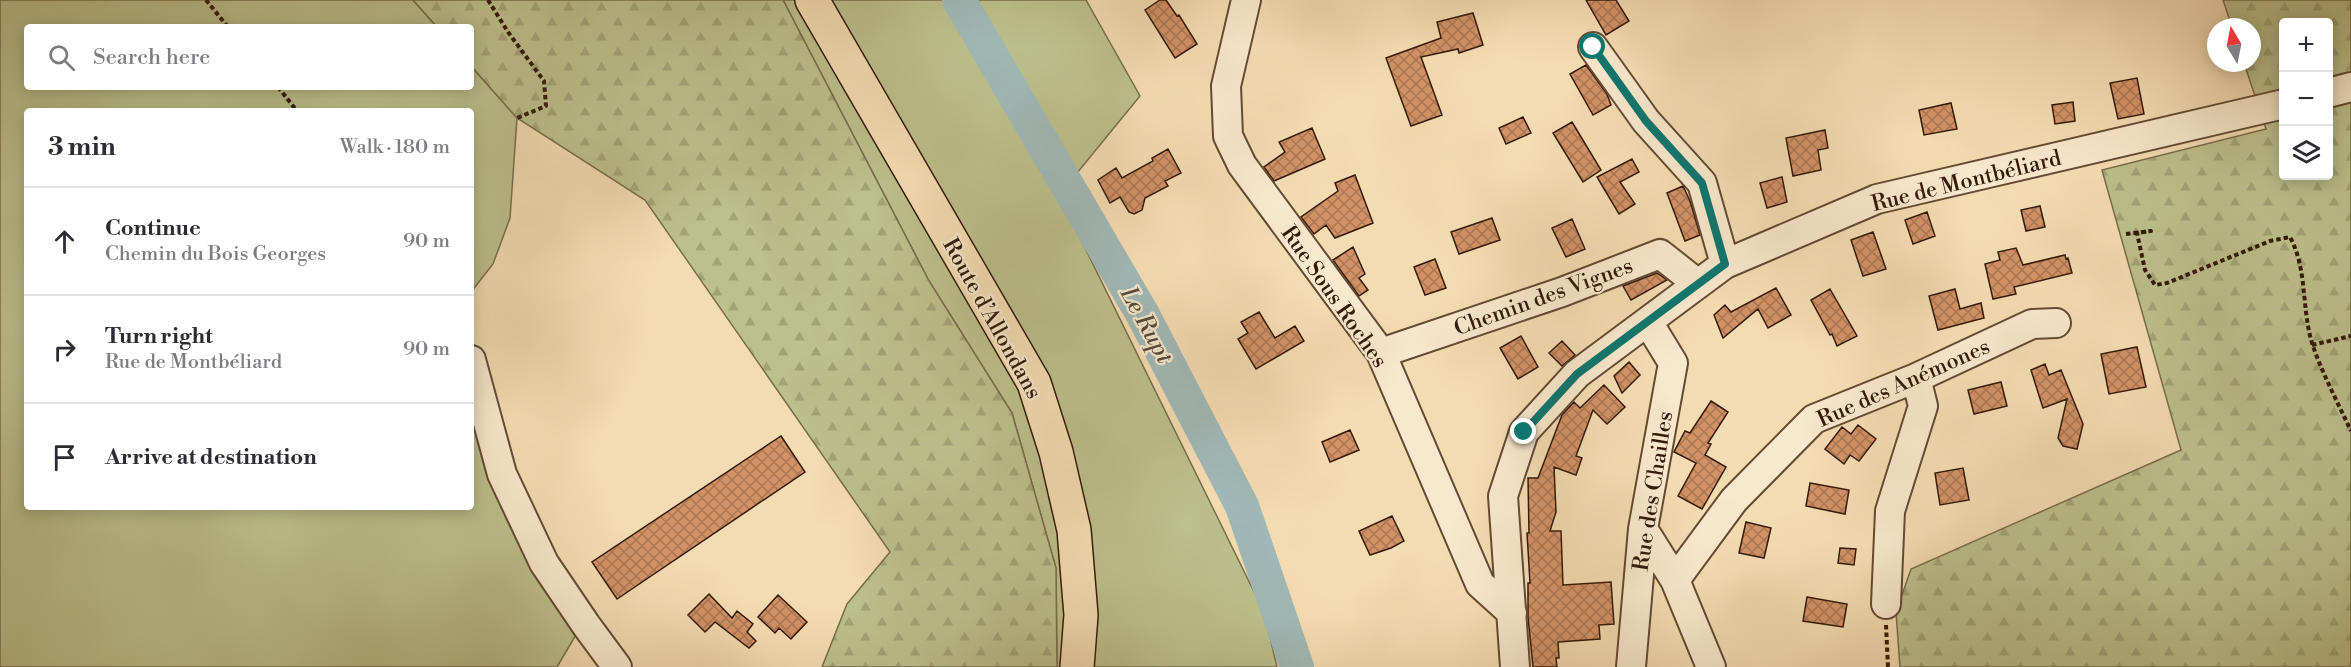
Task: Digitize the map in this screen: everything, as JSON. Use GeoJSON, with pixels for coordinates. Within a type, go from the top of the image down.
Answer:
{"type":"FeatureCollection","features":[{"type":"Feature","properties":{"kind":"main road","name":"Route d’Allondans"},"geometry":{"type":"LineString","coordinates":[[812,0],[1034,383],[1056,452],[1074,530],[1081,615],[1077,667]]}},
{"type":"Feature","properties":{"kind":"street","name":"Rue Sous Roches"},"geometry":{"type":"LineString","coordinates":[[1246,0],[1226,86],[1228,136],[1242,165],[1381,353],[1480,584],[1512,613]]}},
{"type":"Feature","properties":{"kind":"street"},"geometry":{"type":"LineString","coordinates":[[1593,47],[1646,121],[1702,183],[1725,264]]}},
{"type":"Feature","properties":{"kind":"street"},"geometry":{"type":"LineString","coordinates":[[2333,92],[2351,87]]}},
{"type":"Feature","properties":{"kind":"street","name":"Rue de Montbéliard"},"geometry":{"type":"LineString","coordinates":[[1515,667],[1503,496],[1524,432],[1577,374],[1725,264],[1877,199],[2279,105]]}},
{"type":"Feature","properties":{"kind":"street","name":"Chemin des Vignes"},"geometry":{"type":"LineString","coordinates":[[1381,353],[1562,292],[1660,254],[1698,284]]}},
{"type":"Feature","properties":{"kind":"street","name":"Rue des Chailles"},"geometry":{"type":"LineString","coordinates":[[1631,667],[1643,529],[1673,363],[1648,322]]}},
{"type":"Feature","properties":{"kind":"street","name":"Rue des Anémones"},"geometry":{"type":"LineString","coordinates":[[1675,580],[1734,500],[1814,420],[1916,378],[2032,324],[2056,323]]}},
{"type":"Feature","properties":{"kind":"street"},"geometry":{"type":"LineString","coordinates":[[474,371],[502,474],[544,563],[617,667]]}},
{"type":"Feature","properties":{"kind":"street"},"geometry":{"type":"LineString","coordinates":[[1886,604],[1890,512],[1923,405],[1916,378]]}},
{"type":"Feature","properties":{"kind":"street"},"geometry":{"type":"LineString","coordinates":[[1643,529],[1675,580],[1711,667]]}},
{"type":"Feature","properties":{"kind":"path"},"geometry":{"type":"LineString","coordinates":[[206,0],[226,24]]}},
{"type":"Feature","properties":{"kind":"path"},"geometry":{"type":"LineString","coordinates":[[488,0],[544,81],[546,106],[517,118]]}},
{"type":"Feature","properties":{"kind":"path"},"geometry":{"type":"LineString","coordinates":[[280,90],[295,108]]}},
{"type":"Feature","properties":{"kind":"path"},"geometry":{"type":"LineString","coordinates":[[2126,234],[2151,231],[2137,233],[2145,270],[2155,285],[2167,283],[2270,241],[2290,237],[2299,253],[2301,283],[2312,345],[2351,431]]}},
{"type":"Feature","properties":{"kind":"path"},"geometry":{"type":"LineString","coordinates":[[2312,345],[2351,336]]}},
{"type":"Feature","properties":{"kind":"path"},"geometry":{"type":"LineString","coordinates":[[1886,604],[1888,667]]}},
{"type":"Feature","properties":{"kind":"green space"},"geometry":{"type":"Polygon","coordinates":[[[0,0],[413,0],[434,24],[24,24],[24,90],[474,90],[474,69],[517,118],[510,218],[493,264],[474,288],[474,108],[24,108],[24,510],[474,510],[474,416],[580,628],[557,667],[0,667],[0,0]]]}},
{"type":"Feature","properties":{"kind":"green space"},"geometry":{"type":"Polygon","coordinates":[[[413,0],[783,0],[929,281],[1012,413],[1056,568],[1057,667],[822,667],[847,604],[890,552],[645,200],[517,118],[474,69],[474,24],[434,24],[413,0]]]}},
{"type":"Feature","properties":{"kind":"green space"},"geometry":{"type":"Polygon","coordinates":[[[783,0],[1086,0],[1140,96],[1059,195],[1264,612],[1277,667],[1057,667],[1056,568],[1012,413],[929,281],[783,0]]]}},
{"type":"Feature","properties":{"kind":"green space"},"geometry":{"type":"Polygon","coordinates":[[[2223,0],[2351,0],[2351,667],[1900,667],[1896,612],[1911,569],[2181,450],[2102,170],[2266,129],[2247,72],[2261,72],[2261,18],[2229,18],[2223,0]]]}},
{"type":"Feature","properties":{"kind":"building"},"geometry":{"type":"Polygon","coordinates":[[[1160,0],[1166,0],[1177,16],[1179,15],[1197,44],[1175,58],[1145,10],[1160,0]]]}},
{"type":"Feature","properties":{"kind":"building"},"geometry":{"type":"Polygon","coordinates":[[[1586,0],[1616,0],[1629,21],[1606,35],[1586,0]]]}},
{"type":"Feature","properties":{"kind":"building"},"geometry":{"type":"Polygon","coordinates":[[[1473,13],[1483,45],[1459,53],[1458,49],[1421,57],[1442,115],[1411,126],[1386,58],[1441,38],[1437,22],[1473,13]]]}},
{"type":"Feature","properties":{"kind":"building"},"geometry":{"type":"Polygon","coordinates":[[[1586,65],[1607,94],[1611,105],[1593,115],[1570,74],[1586,65]]]}},
{"type":"Feature","properties":{"kind":"building"},"geometry":{"type":"Polygon","coordinates":[[[2137,78],[2144,114],[2118,119],[2110,83],[2137,78]]]}},
{"type":"Feature","properties":{"kind":"building"},"geometry":{"type":"Polygon","coordinates":[[[2073,102],[2075,121],[2055,124],[2052,105],[2073,102]]]}},
{"type":"Feature","properties":{"kind":"building"},"geometry":{"type":"Polygon","coordinates":[[[1951,103],[1957,129],[1924,135],[1919,110],[1951,103]]]}},
{"type":"Feature","properties":{"kind":"building"},"geometry":{"type":"Polygon","coordinates":[[[1523,117],[1531,133],[1506,144],[1499,128],[1523,117]]]}},
{"type":"Feature","properties":{"kind":"building"},"geometry":{"type":"Polygon","coordinates":[[[1572,122],[1601,170],[1583,182],[1553,133],[1572,122]]]}},
{"type":"Feature","properties":{"kind":"building"},"geometry":{"type":"Polygon","coordinates":[[[1312,128],[1325,159],[1274,181],[1264,167],[1285,152],[1279,142],[1312,128]]]}},
{"type":"Feature","properties":{"kind":"building"},"geometry":{"type":"Polygon","coordinates":[[[1825,130],[1828,148],[1818,150],[1821,170],[1793,176],[1786,138],[1825,130]]]}},
{"type":"Feature","properties":{"kind":"building"},"geometry":{"type":"Polygon","coordinates":[[[1168,149],[1181,173],[1165,181],[1168,186],[1145,198],[1142,210],[1134,214],[1129,212],[1120,197],[1110,203],[1098,180],[1116,168],[1122,178],[1153,161],[1152,158],[1168,149]]]}},
{"type":"Feature","properties":{"kind":"building"},"geometry":{"type":"Polygon","coordinates":[[[1632,159],[1639,172],[1620,182],[1635,204],[1619,214],[1597,177],[1632,159]]]}},
{"type":"Feature","properties":{"kind":"building"},"geometry":{"type":"Polygon","coordinates":[[[1355,175],[1373,223],[1335,238],[1326,225],[1314,234],[1301,217],[1338,191],[1335,183],[1355,175]]]}},
{"type":"Feature","properties":{"kind":"building"},"geometry":{"type":"Polygon","coordinates":[[[1782,177],[1787,202],[1767,208],[1760,183],[1782,177]]]}},
{"type":"Feature","properties":{"kind":"building"},"geometry":{"type":"Polygon","coordinates":[[[1683,186],[1700,235],[1685,241],[1667,193],[1683,186]]]}},
{"type":"Feature","properties":{"kind":"building"},"geometry":{"type":"Polygon","coordinates":[[[2040,206],[2045,227],[2026,231],[2021,210],[2040,206]]]}},
{"type":"Feature","properties":{"kind":"building"},"geometry":{"type":"Polygon","coordinates":[[[1927,212],[1935,236],[1913,244],[1905,220],[1927,212]]]}},
{"type":"Feature","properties":{"kind":"building"},"geometry":{"type":"Polygon","coordinates":[[[1492,218],[1500,240],[1459,254],[1451,232],[1492,218]]]}},
{"type":"Feature","properties":{"kind":"building"},"geometry":{"type":"Polygon","coordinates":[[[1572,219],[1585,249],[1566,257],[1552,228],[1572,219]]]}},
{"type":"Feature","properties":{"kind":"building"},"geometry":{"type":"Polygon","coordinates":[[[1873,232],[1886,269],[1863,276],[1851,240],[1873,232]]]}},
{"type":"Feature","properties":{"kind":"building"},"geometry":{"type":"Polygon","coordinates":[[[1353,247],[1365,274],[1359,278],[1368,290],[1359,296],[1333,260],[1353,247]]]}},
{"type":"Feature","properties":{"kind":"building"},"geometry":{"type":"Polygon","coordinates":[[[2016,248],[2023,265],[2065,255],[2072,273],[2014,287],[2016,294],[1993,299],[1985,264],[2000,260],[1998,252],[2016,248]]]}},
{"type":"Feature","properties":{"kind":"building"},"geometry":{"type":"Polygon","coordinates":[[[1435,259],[1446,288],[1425,295],[1414,267],[1435,259]]]}},
{"type":"Feature","properties":{"kind":"building"},"geometry":{"type":"Polygon","coordinates":[[[1657,273],[1667,280],[1631,300],[1623,286],[1657,273]]]}},
{"type":"Feature","properties":{"kind":"building"},"geometry":{"type":"Polygon","coordinates":[[[1776,288],[1791,315],[1768,328],[1758,309],[1723,338],[1714,315],[1725,305],[1731,312],[1776,288]]]}},
{"type":"Feature","properties":{"kind":"building"},"geometry":{"type":"Polygon","coordinates":[[[1830,289],[1857,336],[1837,346],[1811,300],[1830,289]]]}},
{"type":"Feature","properties":{"kind":"building"},"geometry":{"type":"Polygon","coordinates":[[[1955,289],[1960,309],[1981,303],[1984,318],[1938,330],[1929,296],[1955,289]]]}},
{"type":"Feature","properties":{"kind":"building"},"geometry":{"type":"Polygon","coordinates":[[[1259,312],[1275,338],[1295,326],[1304,341],[1256,369],[1238,339],[1248,333],[1241,322],[1259,312]]]}},
{"type":"Feature","properties":{"kind":"building"},"geometry":{"type":"Polygon","coordinates":[[[1521,336],[1538,367],[1518,379],[1500,348],[1521,336]]]}},
{"type":"Feature","properties":{"kind":"building"},"geometry":{"type":"Polygon","coordinates":[[[1562,341],[1575,355],[1562,366],[1549,353],[1562,341]]]}},
{"type":"Feature","properties":{"kind":"building"},"geometry":{"type":"Polygon","coordinates":[[[2137,347],[2146,387],[2109,394],[2101,354],[2137,347]]]}},
{"type":"Feature","properties":{"kind":"building"},"geometry":{"type":"Polygon","coordinates":[[[1629,362],[1640,375],[1622,393],[1614,376],[1629,362]]]}},
{"type":"Feature","properties":{"kind":"building"},"geometry":{"type":"Polygon","coordinates":[[[2045,364],[2049,375],[2061,370],[2083,424],[2077,449],[2063,446],[2058,438],[2067,399],[2043,408],[2031,370],[2045,364]]]}},
{"type":"Feature","properties":{"kind":"building"},"geometry":{"type":"Polygon","coordinates":[[[2001,382],[2007,406],[1974,414],[1968,390],[2001,382]]]}},
{"type":"Feature","properties":{"kind":"building"},"geometry":{"type":"Polygon","coordinates":[[[1604,385],[1625,407],[1607,424],[1593,410],[1576,456],[1582,458],[1576,475],[1554,467],[1556,512],[1550,531],[1561,531],[1563,585],[1611,582],[1614,624],[1599,625],[1600,639],[1558,642],[1557,667],[1533,667],[1528,617],[1528,583],[1530,583],[1527,533],[1529,533],[1528,478],[1538,478],[1562,415],[1574,402],[1580,408],[1604,385]]]}},
{"type":"Feature","properties":{"kind":"building"},"geometry":{"type":"Polygon","coordinates":[[[1711,401],[1728,412],[1708,443],[1711,444],[1705,455],[1726,467],[1702,509],[1678,496],[1696,463],[1674,452],[1685,431],[1690,433],[1711,401]]]}},
{"type":"Feature","properties":{"kind":"building"},"geometry":{"type":"Polygon","coordinates":[[[1858,425],[1876,439],[1859,461],[1850,455],[1844,464],[1825,449],[1842,427],[1851,434],[1858,425]]]}},
{"type":"Feature","properties":{"kind":"building"},"geometry":{"type":"Polygon","coordinates":[[[1350,430],[1359,450],[1330,462],[1322,442],[1350,430]]]}},
{"type":"Feature","properties":{"kind":"building"},"geometry":{"type":"Polygon","coordinates":[[[781,436],[805,472],[617,599],[592,562],[781,436]]]}},
{"type":"Feature","properties":{"kind":"building"},"geometry":{"type":"Polygon","coordinates":[[[1963,468],[1969,500],[1940,505],[1935,473],[1963,468]]]}},
{"type":"Feature","properties":{"kind":"building"},"geometry":{"type":"Polygon","coordinates":[[[1810,483],[1849,490],[1845,514],[1806,506],[1810,483]]]}},
{"type":"Feature","properties":{"kind":"building"},"geometry":{"type":"Polygon","coordinates":[[[1392,516],[1404,541],[1370,555],[1359,531],[1392,516]]]}},
{"type":"Feature","properties":{"kind":"building"},"geometry":{"type":"Polygon","coordinates":[[[1746,522],[1771,528],[1764,558],[1739,553],[1746,522]]]}},
{"type":"Feature","properties":{"kind":"building"},"geometry":{"type":"Polygon","coordinates":[[[1840,548],[1856,549],[1854,565],[1838,563],[1840,548]]]}},
{"type":"Feature","properties":{"kind":"building"},"geometry":{"type":"Polygon","coordinates":[[[709,594],[732,618],[737,611],[753,624],[747,632],[756,641],[749,648],[715,622],[705,632],[688,615],[709,594]]]}},
{"type":"Feature","properties":{"kind":"building"},"geometry":{"type":"Polygon","coordinates":[[[778,595],[807,622],[791,639],[779,628],[775,633],[758,617],[778,595]]]}},
{"type":"Feature","properties":{"kind":"building"},"geometry":{"type":"Polygon","coordinates":[[[1807,597],[1847,604],[1843,627],[1803,621],[1807,597]]]}},
{"type":"Feature","properties":{"kind":"waterway","name":"Le Rupt"},"geometry":{"type":"LineString","coordinates":[[959,0],[1143,315],[1242,506],[1297,667]]}},
{"type":"Feature","properties":{"kind":"route"},"geometry":{"type":"LineString","coordinates":[[1524,432],[1577,374],[1725,264],[1702,183],[1646,121],[1593,47]]}}]}
